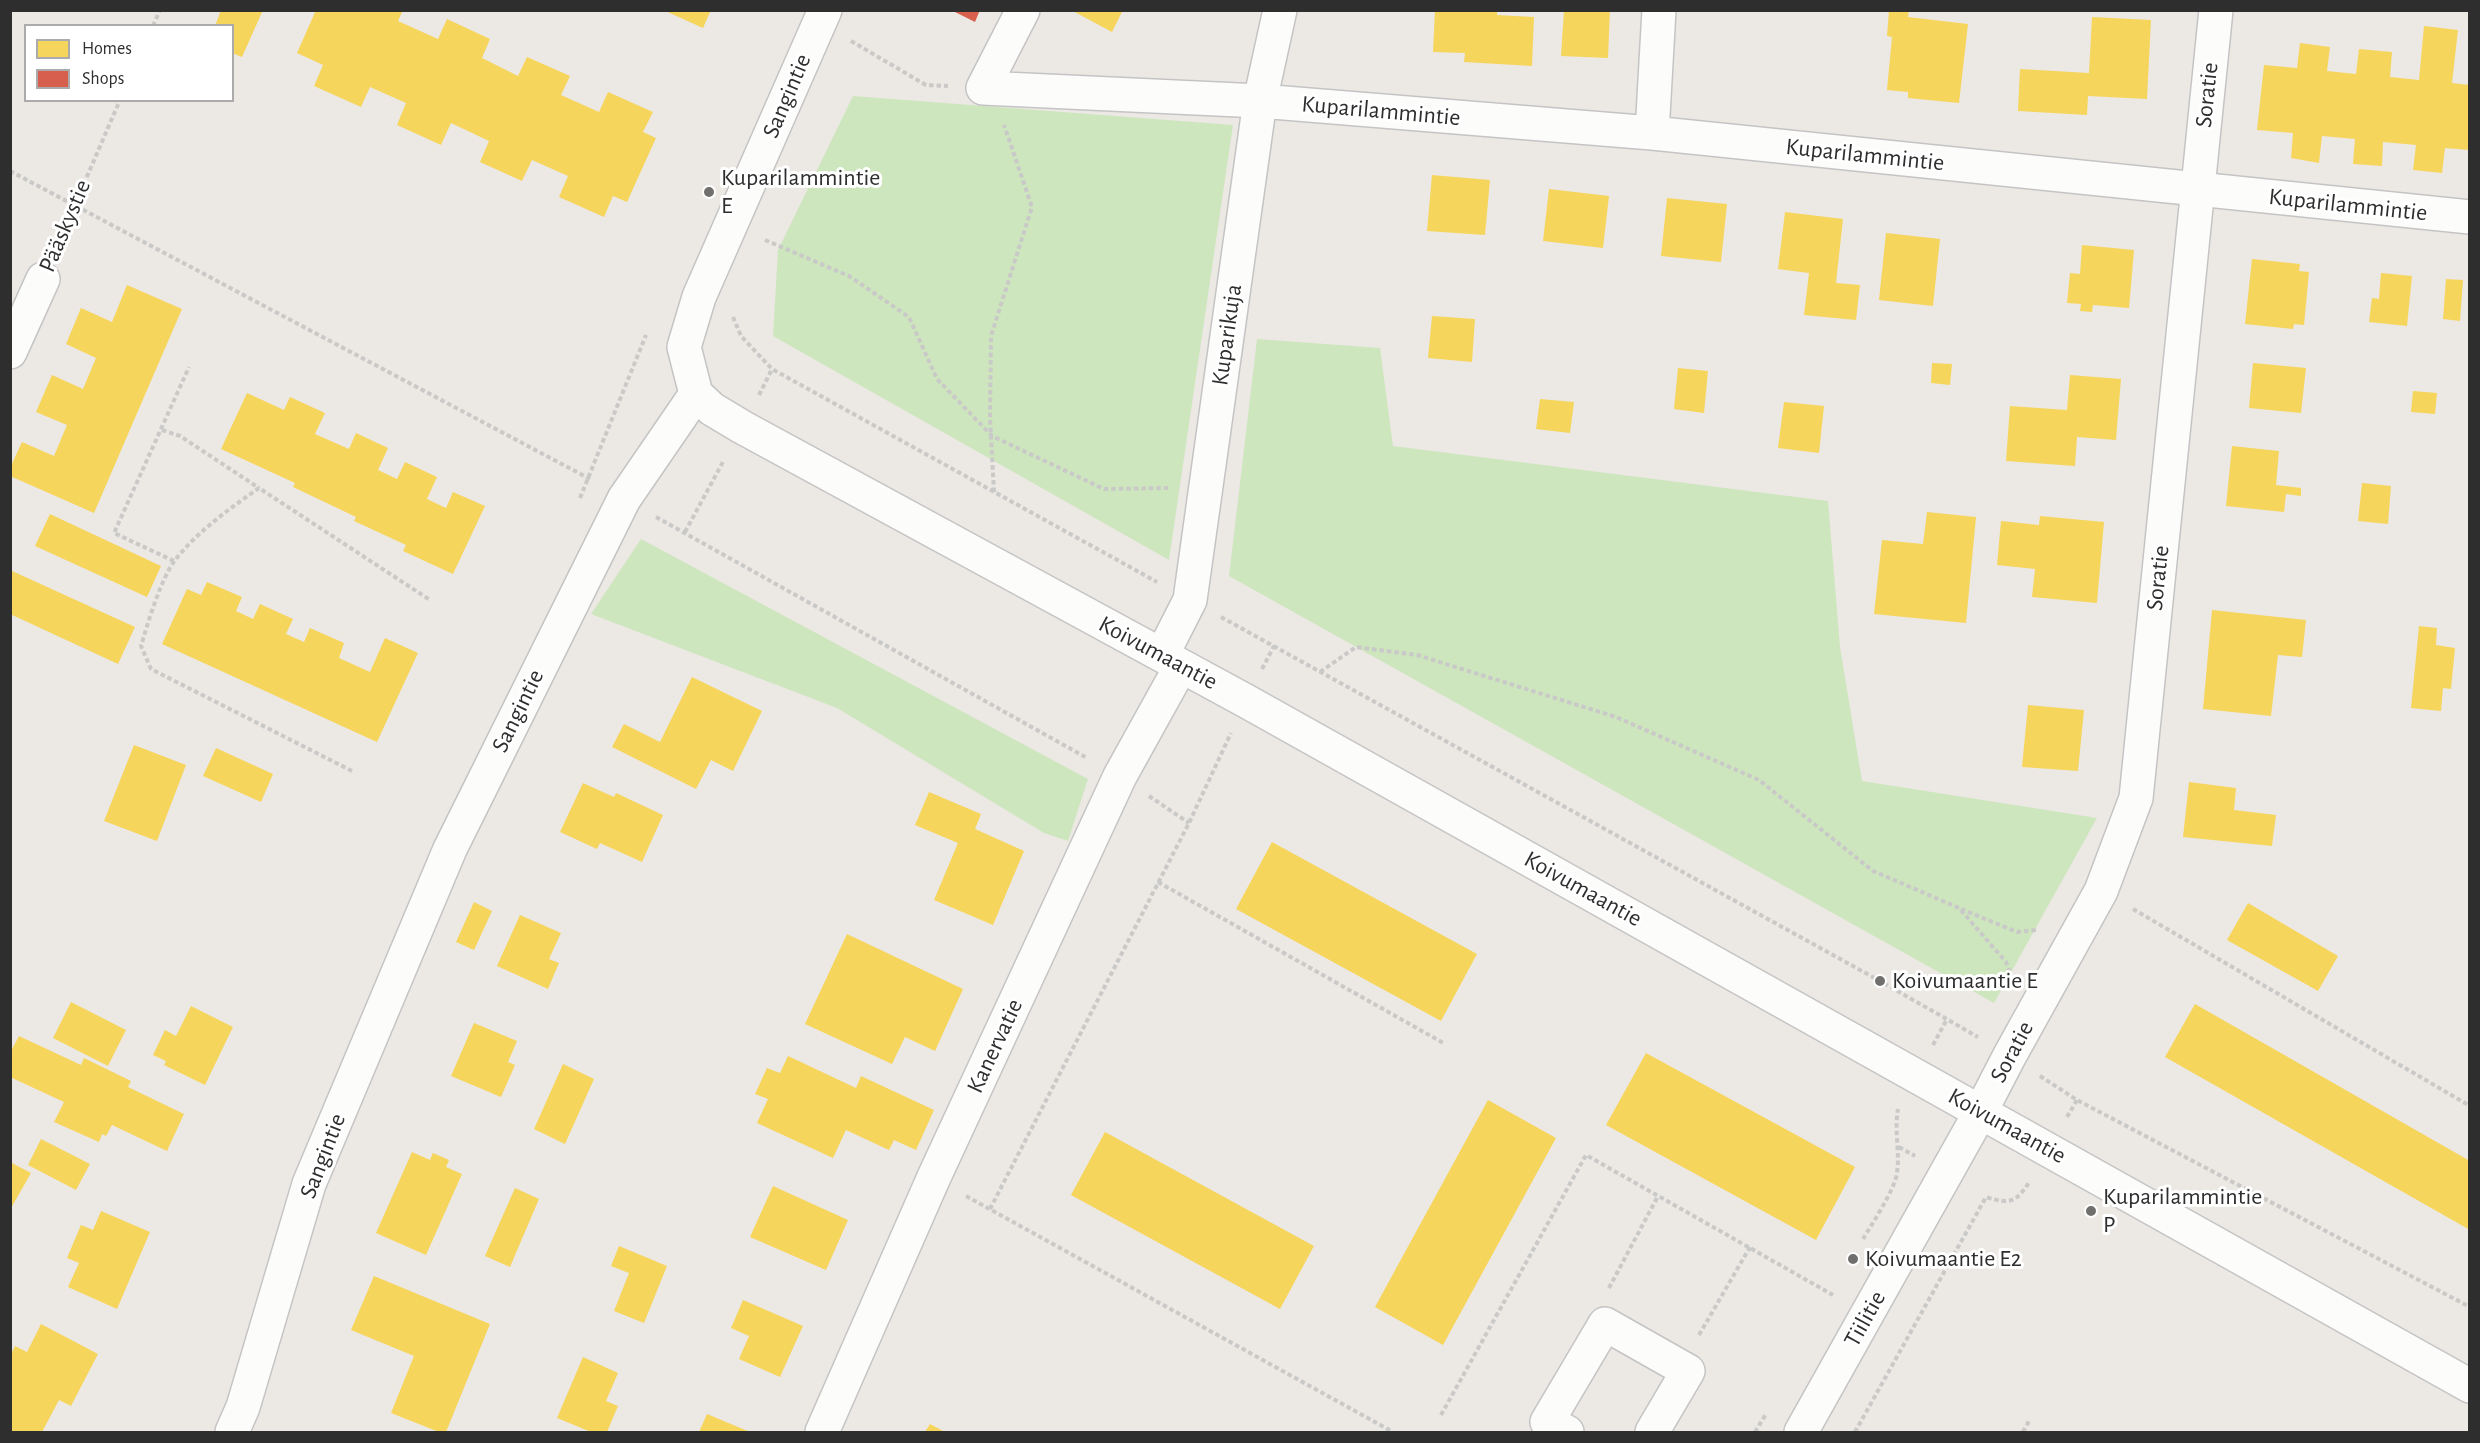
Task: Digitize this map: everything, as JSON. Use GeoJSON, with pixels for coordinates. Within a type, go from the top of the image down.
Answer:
{"type":"FeatureCollection","features":[{"type":"Feature","properties":{"kind":"street","name":"Sangintie"},"geometry":{"type":"LineString","coordinates":[[232,1432],[243,1407],[309,1184],[450,849],[624,499],[696,394],[684,347],[699,297],[825,10]]}},
{"type":"Feature","properties":{"kind":"street"},"geometry":{"type":"LineString","coordinates":[[991,88],[1023,10]]}},
{"type":"Feature","properties":{"kind":"street","name":"Kuparikuja"},"geometry":{"type":"LineString","coordinates":[[1172,661],[1190,600],[1260,101],[1280,10]]}},
{"type":"Feature","properties":{"kind":"street"},"geometry":{"type":"LineString","coordinates":[[1652,133],[1659,10]]}},
{"type":"Feature","properties":{"kind":"street","name":"Soratie"},"geometry":{"type":"LineString","coordinates":[[1981,1111],[2101,891],[2136,798],[2196,189],[2216,10]]}},
{"type":"Feature","properties":{"kind":"street","name":"Kuparilammintie"},"geometry":{"type":"LineString","coordinates":[[991,88],[1260,101],[1652,133],[2469,217]]}},
{"type":"Feature","properties":{"kind":"street","name":"Pääskystie"},"geometry":{"type":"LineString","coordinates":[[10,352],[43,279]]}},
{"type":"Feature","properties":{"kind":"street","name":"Koivumaantie"},"geometry":{"type":"LineString","coordinates":[[696,394],[712,409],[742,427],[1246,701],[2469,1386]]}},
{"type":"Feature","properties":{"kind":"street","name":"Kanervatie"},"geometry":{"type":"LineString","coordinates":[[822,1432],[934,1178],[1172,661]]}},
{"type":"Feature","properties":{"kind":"street","name":"Tiilitie"},"geometry":{"type":"LineString","coordinates":[[1801,1432],[1981,1111]]}},
{"type":"Feature","properties":{"kind":"street"},"geometry":{"type":"LineString","coordinates":[[1567,1432],[1547,1422],[1605,1324],[1688,1371],[1652,1432]]}},
{"type":"Feature","properties":{"kind":"path"},"geometry":{"type":"LineString","coordinates":[[154,24],[160,10]]}},
{"type":"Feature","properties":{"kind":"path"},"geometry":{"type":"LineString","coordinates":[[850,40],[926,86],[991,88],[1032,207],[991,336],[994,492]]}},
{"type":"Feature","properties":{"kind":"path","name":"Pääskystie"},"geometry":{"type":"LineString","coordinates":[[43,279],[119,102]]}},
{"type":"Feature","properties":{"kind":"path"},"geometry":{"type":"LineString","coordinates":[[10,171],[624,499],[1120,776],[1189,823]]}},
{"type":"Feature","properties":{"kind":"path"},"geometry":{"type":"LineString","coordinates":[[764,240],[849,276],[909,316],[937,379],[992,436],[1104,489],[1206,488]]}},
{"type":"Feature","properties":{"kind":"path"},"geometry":{"type":"LineString","coordinates":[[699,297],[730,310],[741,336],[772,369],[1947,1019],[2010,1055],[2077,1100],[2469,1307]]}},
{"type":"Feature","properties":{"kind":"path"},"geometry":{"type":"LineString","coordinates":[[174,561],[114,533],[189,367]]}},
{"type":"Feature","properties":{"kind":"path"},"geometry":{"type":"LineString","coordinates":[[162,430],[180,436],[430,600]]}},
{"type":"Feature","properties":{"kind":"path"},"geometry":{"type":"LineString","coordinates":[[259,488],[218,517],[174,561],[150,613],[141,646],[151,669],[352,771]]}},
{"type":"Feature","properties":{"kind":"path"},"geometry":{"type":"LineString","coordinates":[[990,1209],[1189,823],[1274,646]]}},
{"type":"Feature","properties":{"kind":"path"},"geometry":{"type":"LineString","coordinates":[[1320,672],[1356,647],[1417,655],[1616,717],[1759,780],[1873,871],[2017,932],[2082,926]]}},
{"type":"Feature","properties":{"kind":"path"},"geometry":{"type":"LineString","coordinates":[[1158,882],[1445,1044]]}},
{"type":"Feature","properties":{"kind":"path"},"geometry":{"type":"LineString","coordinates":[[2101,891],[2469,1106]]}},
{"type":"Feature","properties":{"kind":"path"},"geometry":{"type":"LineString","coordinates":[[1959,908],[2006,962],[2030,1019]]}},
{"type":"Feature","properties":{"kind":"path"},"geometry":{"type":"LineString","coordinates":[[1858,1248],[1897,1177],[1899,1147],[1895,1129],[1898,1109],[1947,1019]]}},
{"type":"Feature","properties":{"kind":"path"},"geometry":{"type":"LineString","coordinates":[[1855,1432],[1986,1197],[2001,1202],[2011,1202],[2021,1195],[2077,1100]]}},
{"type":"Feature","properties":{"kind":"path"},"geometry":{"type":"LineString","coordinates":[[1441,1415],[1586,1155],[1833,1295]]}},
{"type":"Feature","properties":{"kind":"path"},"geometry":{"type":"LineString","coordinates":[[934,1178],[1393,1432]]}},
{"type":"Feature","properties":{"kind":"path"},"geometry":{"type":"LineString","coordinates":[[1605,1324],[1606,1293],[1658,1196]]}},
{"type":"Feature","properties":{"kind":"path"},"geometry":{"type":"LineString","coordinates":[[1681,1367],[1750,1246]]}},
{"type":"Feature","properties":{"kind":"path"},"geometry":{"type":"LineString","coordinates":[[1827,1305],[1838,1286]]}},
{"type":"Feature","properties":{"kind":"path"},"geometry":{"type":"LineString","coordinates":[[1755,1432],[1766,1413]]}},
{"type":"Feature","properties":{"kind":"path"},"geometry":{"type":"LineString","coordinates":[[2023,1432],[2029,1421]]}},
{"type":"Feature","properties":{"kind":"green space"},"geometry":{"type":"Polygon","coordinates":[[[853,96],[1233,125],[1169,560],[773,336],[778,250],[853,96]]]}},
{"type":"Feature","properties":{"kind":"green space"},"geometry":{"type":"Polygon","coordinates":[[[1257,339],[1380,348],[1393,446],[1828,501],[1840,647],[1862,781],[2097,818],[1994,1003],[1229,576],[1257,339]]]}},
{"type":"Feature","properties":{"kind":"green space"},"geometry":{"type":"Polygon","coordinates":[[[641,539],[1088,779],[1068,841],[1044,833],[837,708],[591,614],[641,539]]]}},
{"type":"Feature","properties":{"kind":"building: Homes"},"geometry":{"type":"Polygon","coordinates":[[[221,10],[263,10],[242,57],[234,54],[234,24],[216,24],[221,10]]]}},
{"type":"Feature","properties":{"kind":"building: Homes"},"geometry":{"type":"Polygon","coordinates":[[[316,10],[403,10],[398,21],[438,39],[447,19],[490,39],[482,58],[518,76],[527,57],[570,76],[561,95],[599,112],[608,92],[653,112],[643,132],[656,138],[627,202],[613,196],[604,217],[559,197],[568,176],[532,160],[522,181],[480,162],[489,141],[451,123],[441,145],[397,125],[406,103],[370,87],[361,107],[314,86],[323,65],[297,53],[316,10]]]}},
{"type":"Feature","properties":{"kind":"building: Homes"},"geometry":{"type":"Polygon","coordinates":[[[663,10],[711,10],[703,28],[663,10]]]}},
{"type":"Feature","properties":{"kind":"building: Homes"},"geometry":{"type":"Polygon","coordinates":[[[1071,10],[1123,10],[1112,32],[1071,10]]]}},
{"type":"Feature","properties":{"kind":"building: Homes"},"geometry":{"type":"Polygon","coordinates":[[[1435,10],[1497,10],[1497,15],[1534,17],[1532,66],[1464,62],[1465,53],[1433,52],[1435,10]]]}},
{"type":"Feature","properties":{"kind":"building: Homes"},"geometry":{"type":"Polygon","coordinates":[[[1564,10],[1610,10],[1608,58],[1561,56],[1564,10]]]}},
{"type":"Feature","properties":{"kind":"building: Homes"},"geometry":{"type":"Polygon","coordinates":[[[1889,10],[1909,10],[1908,17],[1968,24],[1959,103],[1908,98],[1908,92],[1887,90],[1892,37],[1887,36],[1889,10]]]}},
{"type":"Feature","properties":{"kind":"building: Homes"},"geometry":{"type":"Polygon","coordinates":[[[2092,17],[2151,20],[2147,99],[2088,96],[2087,115],[2018,111],[2020,69],[2089,73],[2092,17]]]}},
{"type":"Feature","properties":{"kind":"building: Homes"},"geometry":{"type":"Polygon","coordinates":[[[2424,26],[2458,30],[2452,83],[2470,85],[2470,150],[2445,148],[2442,173],[2413,170],[2416,145],[2383,142],[2382,166],[2353,164],[2355,139],[2322,136],[2319,163],[2291,158],[2293,133],[2257,130],[2264,65],[2297,68],[2300,43],[2330,47],[2327,71],[2356,74],[2359,49],[2392,52],[2390,77],[2419,80],[2424,26]]]}},
{"type":"Feature","properties":{"kind":"building: Homes"},"geometry":{"type":"Polygon","coordinates":[[[1432,175],[1490,180],[1485,235],[1427,231],[1432,175]]]}},
{"type":"Feature","properties":{"kind":"building: Homes"},"geometry":{"type":"Polygon","coordinates":[[[1549,189],[1609,196],[1603,248],[1543,241],[1549,189]]]}},
{"type":"Feature","properties":{"kind":"building: Homes"},"geometry":{"type":"Polygon","coordinates":[[[1667,198],[1727,204],[1721,262],[1661,256],[1667,198]]]}},
{"type":"Feature","properties":{"kind":"building: Homes"},"geometry":{"type":"Polygon","coordinates":[[[1785,212],[1843,219],[1836,283],[1860,285],[1856,320],[1804,315],[1809,273],[1778,269],[1785,212]]]}},
{"type":"Feature","properties":{"kind":"building: Homes"},"geometry":{"type":"Polygon","coordinates":[[[1886,233],[1940,239],[1933,306],[1879,300],[1886,233]]]}},
{"type":"Feature","properties":{"kind":"building: Homes"},"geometry":{"type":"Polygon","coordinates":[[[2082,245],[2134,250],[2129,308],[2093,305],[2092,312],[2080,311],[2081,304],[2067,303],[2070,273],[2080,274],[2082,245]]]}},
{"type":"Feature","properties":{"kind":"building: Homes"},"geometry":{"type":"Polygon","coordinates":[[[2252,259],[2300,264],[2299,271],[2309,272],[2304,325],[2294,324],[2293,329],[2245,324],[2252,259]]]}},
{"type":"Feature","properties":{"kind":"building: Homes"},"geometry":{"type":"Polygon","coordinates":[[[2381,273],[2412,276],[2407,326],[2369,322],[2372,298],[2379,299],[2381,273]]]}},
{"type":"Feature","properties":{"kind":"building: Homes"},"geometry":{"type":"Polygon","coordinates":[[[2446,279],[2463,280],[2460,321],[2443,319],[2446,279]]]}},
{"type":"Feature","properties":{"kind":"building: Homes"},"geometry":{"type":"Polygon","coordinates":[[[127,285],[182,309],[94,513],[10,476],[10,468],[22,442],[54,456],[67,425],[36,412],[52,375],[83,389],[96,358],[66,344],[81,308],[112,322],[127,285]]]}},
{"type":"Feature","properties":{"kind":"building: Homes"},"geometry":{"type":"Polygon","coordinates":[[[1432,316],[1475,319],[1472,362],[1428,358],[1432,316]]]}},
{"type":"Feature","properties":{"kind":"building: Homes"},"geometry":{"type":"Polygon","coordinates":[[[1932,363],[1952,364],[1950,385],[1931,383],[1932,363]]]}},
{"type":"Feature","properties":{"kind":"building: Homes"},"geometry":{"type":"Polygon","coordinates":[[[2253,363],[2306,368],[2301,413],[2249,408],[2253,363]]]}},
{"type":"Feature","properties":{"kind":"building: Homes"},"geometry":{"type":"Polygon","coordinates":[[[1678,368],[1708,371],[1704,413],[1674,409],[1678,368]]]}},
{"type":"Feature","properties":{"kind":"building: Homes"},"geometry":{"type":"Polygon","coordinates":[[[2070,375],[2121,379],[2116,440],[2077,437],[2075,466],[2006,461],[2010,406],[2067,410],[2070,375]]]}},
{"type":"Feature","properties":{"kind":"building: Homes"},"geometry":{"type":"Polygon","coordinates":[[[2413,391],[2437,393],[2435,414],[2411,412],[2413,391]]]}},
{"type":"Feature","properties":{"kind":"building: Homes"},"geometry":{"type":"Polygon","coordinates":[[[247,393],[284,410],[290,397],[325,413],[315,434],[349,449],[356,433],[388,448],[378,470],[397,479],[405,462],[437,477],[427,499],[446,508],[453,492],[485,506],[453,574],[403,551],[406,545],[354,521],[356,517],[293,487],[295,483],[221,449],[247,393]]]}},
{"type":"Feature","properties":{"kind":"building: Homes"},"geometry":{"type":"Polygon","coordinates":[[[1540,399],[1574,402],[1570,433],[1536,429],[1540,399]]]}},
{"type":"Feature","properties":{"kind":"building: Homes"},"geometry":{"type":"Polygon","coordinates":[[[1784,402],[1824,406],[1819,453],[1778,448],[1784,402]]]}},
{"type":"Feature","properties":{"kind":"building: Homes"},"geometry":{"type":"Polygon","coordinates":[[[2232,446],[2279,451],[2276,485],[2301,488],[2301,496],[2286,494],[2284,512],[2226,506],[2232,446]]]}},
{"type":"Feature","properties":{"kind":"building: Homes"},"geometry":{"type":"Polygon","coordinates":[[[2362,483],[2391,486],[2388,524],[2358,521],[2362,483]]]}},
{"type":"Feature","properties":{"kind":"building: Homes"},"geometry":{"type":"Polygon","coordinates":[[[1927,512],[1976,517],[1966,623],[1874,614],[1882,540],[1923,544],[1927,512]]]}},
{"type":"Feature","properties":{"kind":"building: Homes"},"geometry":{"type":"Polygon","coordinates":[[[50,514],[161,566],[147,597],[35,546],[50,514]]]}},
{"type":"Feature","properties":{"kind":"building: Homes"},"geometry":{"type":"Polygon","coordinates":[[[2040,516],[2104,522],[2097,603],[2032,597],[2035,569],[1997,565],[2001,521],[2039,525],[2040,516]]]}},
{"type":"Feature","properties":{"kind":"building: Homes"},"geometry":{"type":"Polygon","coordinates":[[[10,570],[135,627],[118,664],[10,614],[10,570]]]}},
{"type":"Feature","properties":{"kind":"building: Homes"},"geometry":{"type":"Polygon","coordinates":[[[207,582],[242,597],[236,611],[253,619],[260,604],[293,619],[286,634],[304,642],[310,628],[344,643],[339,658],[370,672],[385,638],[418,653],[377,742],[162,644],[187,589],[201,595],[207,582]]]}},
{"type":"Feature","properties":{"kind":"building: Homes"},"geometry":{"type":"Polygon","coordinates":[[[2212,610],[2306,620],[2302,657],[2278,655],[2271,716],[2203,709],[2212,610]]]}},
{"type":"Feature","properties":{"kind":"building: Homes"},"geometry":{"type":"Polygon","coordinates":[[[2419,626],[2437,628],[2436,645],[2455,648],[2451,689],[2443,688],[2441,711],[2411,708],[2419,626]]]}},
{"type":"Feature","properties":{"kind":"building: Homes"},"geometry":{"type":"Polygon","coordinates":[[[692,677],[762,711],[733,771],[711,760],[696,789],[612,747],[624,724],[660,742],[692,677]]]}},
{"type":"Feature","properties":{"kind":"building: Homes"},"geometry":{"type":"Polygon","coordinates":[[[2028,705],[2084,710],[2078,771],[2022,767],[2028,705]]]}},
{"type":"Feature","properties":{"kind":"building: Homes"},"geometry":{"type":"Polygon","coordinates":[[[134,745],[186,765],[157,841],[104,821],[134,745]]]}},
{"type":"Feature","properties":{"kind":"building: Homes"},"geometry":{"type":"Polygon","coordinates":[[[216,748],[273,774],[261,802],[203,776],[216,748]]]}},
{"type":"Feature","properties":{"kind":"building: Homes"},"geometry":{"type":"Polygon","coordinates":[[[2189,782],[2236,788],[2234,810],[2276,815],[2272,846],[2183,837],[2189,782]]]}},
{"type":"Feature","properties":{"kind":"building: Homes"},"geometry":{"type":"Polygon","coordinates":[[[583,783],[614,797],[616,793],[663,815],[642,862],[600,843],[597,849],[560,832],[583,783]]]}},
{"type":"Feature","properties":{"kind":"building: Homes"},"geometry":{"type":"Polygon","coordinates":[[[929,792],[981,814],[975,829],[1024,851],[993,925],[934,900],[958,843],[915,825],[929,792]]]}},
{"type":"Feature","properties":{"kind":"building: Homes"},"geometry":{"type":"Polygon","coordinates":[[[1272,842],[1477,954],[1441,1021],[1236,909],[1272,842]]]}},
{"type":"Feature","properties":{"kind":"building: Homes"},"geometry":{"type":"Polygon","coordinates":[[[474,902],[492,911],[474,950],[456,942],[474,902]]]}},
{"type":"Feature","properties":{"kind":"building: Homes"},"geometry":{"type":"Polygon","coordinates":[[[2248,903],[2338,956],[2318,991],[2227,940],[2248,903]]]}},
{"type":"Feature","properties":{"kind":"building: Homes"},"geometry":{"type":"Polygon","coordinates":[[[520,915],[561,933],[549,959],[559,963],[548,989],[497,966],[520,915]]]}},
{"type":"Feature","properties":{"kind":"building: Homes"},"geometry":{"type":"Polygon","coordinates":[[[847,934],[963,989],[935,1051],[905,1037],[892,1064],[805,1024],[847,934]]]}},
{"type":"Feature","properties":{"kind":"building: Homes"},"geometry":{"type":"Polygon","coordinates":[[[71,1002],[126,1030],[108,1066],[53,1038],[71,1002]]]}},
{"type":"Feature","properties":{"kind":"building: Homes"},"geometry":{"type":"Polygon","coordinates":[[[2195,1004],[2470,1161],[2470,1230],[2165,1057],[2195,1004]]]}},
{"type":"Feature","properties":{"kind":"building: Homes"},"geometry":{"type":"Polygon","coordinates":[[[191,1006],[233,1027],[205,1085],[164,1065],[166,1061],[153,1055],[165,1030],[176,1036],[191,1006]]]}},
{"type":"Feature","properties":{"kind":"building: Homes"},"geometry":{"type":"Polygon","coordinates":[[[474,1023],[517,1041],[508,1062],[515,1065],[501,1097],[451,1076],[474,1023]]]}},
{"type":"Feature","properties":{"kind":"building: Homes"},"geometry":{"type":"Polygon","coordinates":[[[19,1036],[81,1065],[84,1058],[131,1081],[128,1087],[184,1114],[167,1151],[112,1125],[106,1136],[102,1134],[99,1142],[54,1122],[64,1102],[10,1077],[10,1048],[12,1049],[19,1036]]]}},
{"type":"Feature","properties":{"kind":"building: Homes"},"geometry":{"type":"Polygon","coordinates":[[[1646,1053],[1855,1167],[1816,1240],[1606,1125],[1646,1053]]]}},
{"type":"Feature","properties":{"kind":"building: Homes"},"geometry":{"type":"Polygon","coordinates":[[[788,1056],[856,1088],[861,1076],[934,1110],[916,1150],[894,1140],[889,1150],[846,1130],[833,1158],[757,1123],[768,1099],[755,1094],[767,1068],[780,1073],[788,1056]]]}},
{"type":"Feature","properties":{"kind":"building: Homes"},"geometry":{"type":"Polygon","coordinates":[[[563,1064],[594,1079],[565,1144],[534,1129],[563,1064]]]}},
{"type":"Feature","properties":{"kind":"building: Homes"},"geometry":{"type":"Polygon","coordinates":[[[1488,1100],[1556,1138],[1443,1345],[1375,1307],[1488,1100]]]}},
{"type":"Feature","properties":{"kind":"building: Homes"},"geometry":{"type":"Polygon","coordinates":[[[1105,1132],[1314,1246],[1280,1309],[1071,1195],[1105,1132]]]}},
{"type":"Feature","properties":{"kind":"building: Homes"},"geometry":{"type":"Polygon","coordinates":[[[41,1139],[90,1164],[76,1190],[28,1165],[41,1139]]]}},
{"type":"Feature","properties":{"kind":"building: Homes"},"geometry":{"type":"Polygon","coordinates":[[[412,1152],[430,1160],[433,1153],[449,1160],[446,1167],[462,1174],[426,1255],[376,1233],[412,1152]]]}},
{"type":"Feature","properties":{"kind":"building: Homes"},"geometry":{"type":"Polygon","coordinates":[[[10,1162],[31,1173],[10,1210],[10,1162]]]}},
{"type":"Feature","properties":{"kind":"building: Homes"},"geometry":{"type":"Polygon","coordinates":[[[773,1186],[848,1220],[826,1270],[750,1237],[773,1186]]]}},
{"type":"Feature","properties":{"kind":"building: Homes"},"geometry":{"type":"Polygon","coordinates":[[[515,1188],[539,1199],[510,1267],[485,1256],[515,1188]]]}},
{"type":"Feature","properties":{"kind":"building: Homes"},"geometry":{"type":"Polygon","coordinates":[[[101,1211],[150,1232],[117,1309],[68,1287],[79,1263],[67,1258],[81,1225],[93,1230],[101,1211]]]}},
{"type":"Feature","properties":{"kind":"building: Homes"},"geometry":{"type":"Polygon","coordinates":[[[619,1246],[667,1266],[644,1323],[614,1311],[629,1273],[611,1266],[619,1246]]]}},
{"type":"Feature","properties":{"kind":"building: Homes"},"geometry":{"type":"Polygon","coordinates":[[[374,1276],[490,1324],[446,1432],[439,1432],[391,1413],[414,1356],[351,1330],[374,1276]]]}},
{"type":"Feature","properties":{"kind":"building: Homes"},"geometry":{"type":"Polygon","coordinates":[[[743,1300],[803,1326],[780,1377],[739,1359],[749,1336],[731,1328],[743,1300]]]}},
{"type":"Feature","properties":{"kind":"building: Homes"},"geometry":{"type":"Polygon","coordinates":[[[41,1324],[98,1354],[71,1406],[59,1400],[42,1432],[10,1432],[10,1356],[15,1346],[27,1352],[41,1324]]]}},
{"type":"Feature","properties":{"kind":"building: Homes"},"geometry":{"type":"Polygon","coordinates":[[[583,1357],[618,1373],[606,1401],[618,1406],[607,1432],[591,1432],[557,1418],[583,1357]]]}},
{"type":"Feature","properties":{"kind":"building: Homes"},"geometry":{"type":"Polygon","coordinates":[[[707,1414],[750,1432],[699,1432],[707,1414]]]}},
{"type":"Feature","properties":{"kind":"building: Homes"},"geometry":{"type":"Polygon","coordinates":[[[930,1424],[945,1432],[925,1432],[930,1424]]]}},
{"type":"Feature","properties":{"kind":"building: Shops"},"geometry":{"type":"Polygon","coordinates":[[[951,10],[980,10],[975,22],[951,10]]]}},
{"type":"Feature","properties":{"kind":"place","name":"Kuparilammintie E"},"geometry":{"type":"Point","coordinates":[709,192]}},
{"type":"Feature","properties":{"kind":"place","name":"Koivumaantie E"},"geometry":{"type":"Point","coordinates":[1880,981]}},
{"type":"Feature","properties":{"kind":"place","name":"Kuparilammintie P"},"geometry":{"type":"Point","coordinates":[2091,1211]}},
{"type":"Feature","properties":{"kind":"place","name":"Koivumaantie E2"},"geometry":{"type":"Point","coordinates":[1853,1259]}}]}
